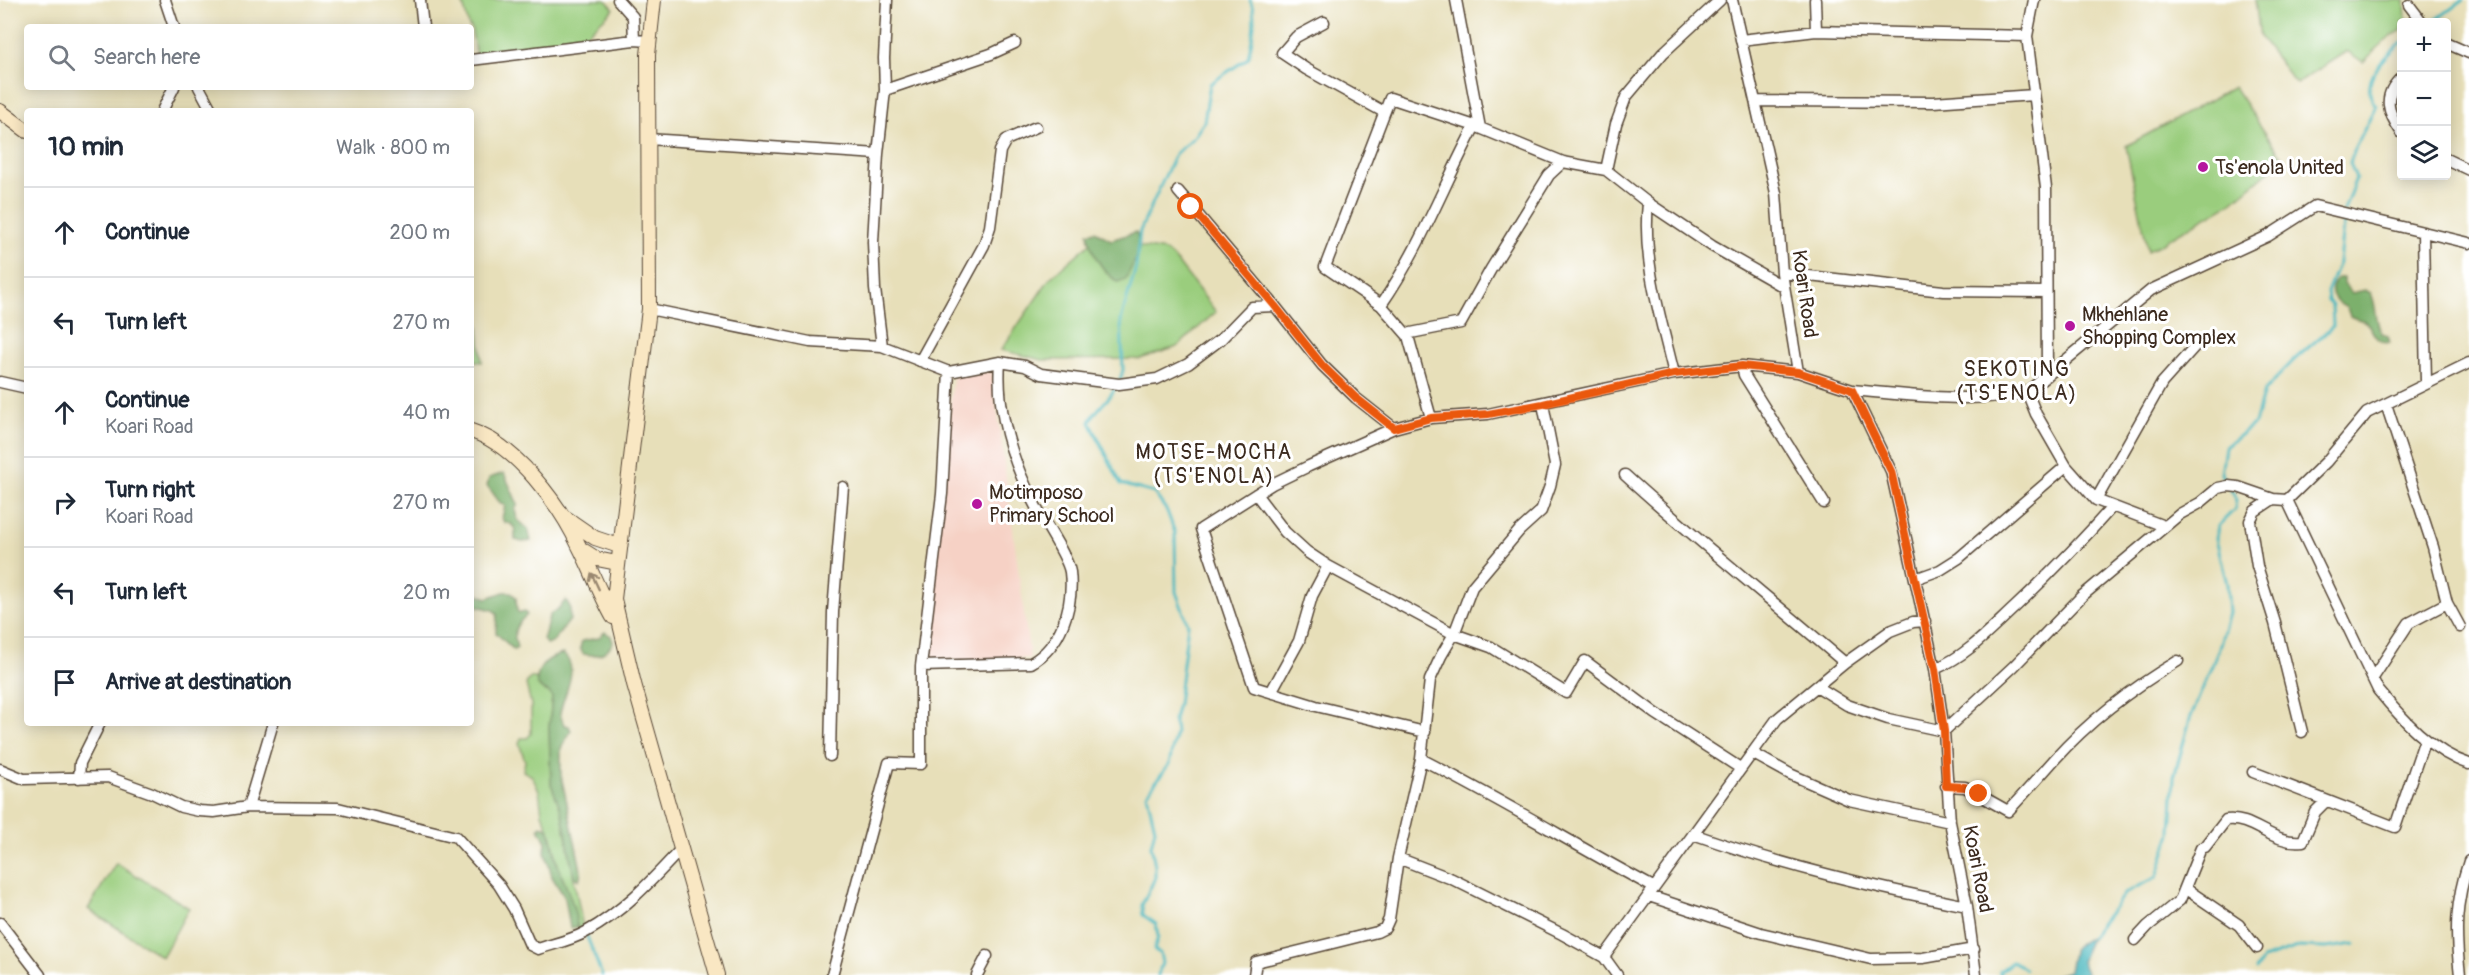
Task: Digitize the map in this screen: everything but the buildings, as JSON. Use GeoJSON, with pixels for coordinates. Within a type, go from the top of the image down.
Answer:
{"type":"FeatureCollection","features":[{"type":"Feature","properties":{"kind":"main road"},"geometry":{"type":"LineString","coordinates":[[654,0],[648,41],[649,309],[614,599],[619,626],[717,975]]}},
{"type":"Feature","properties":{"kind":"main road"},"geometry":{"type":"LineString","coordinates":[[0,111],[24,129]]}},
{"type":"Feature","properties":{"kind":"main road"},"geometry":{"type":"LineString","coordinates":[[474,432],[509,451],[562,515],[581,548],[619,626]]}},
{"type":"Feature","properties":{"kind":"main road"},"geometry":{"type":"LineString","coordinates":[[562,515],[595,538],[620,546]]}},
{"type":"Feature","properties":{"kind":"main road"},"geometry":{"type":"LineString","coordinates":[[581,548],[597,559],[617,563]]}},
{"type":"Feature","properties":{"kind":"street"},"geometry":{"type":"LineString","coordinates":[[165,0],[173,24]]}},
{"type":"Feature","properties":{"kind":"street"},"geometry":{"type":"LineString","coordinates":[[420,0],[423,24]]}},
{"type":"Feature","properties":{"kind":"street"},"geometry":{"type":"LineString","coordinates":[[618,0],[633,17],[634,40]]}},
{"type":"Feature","properties":{"kind":"street"},"geometry":{"type":"LineString","coordinates":[[882,346],[875,289],[873,242],[878,154],[885,90],[887,0]]}},
{"type":"Feature","properties":{"kind":"street"},"geometry":{"type":"LineString","coordinates":[[1382,305],[1400,278],[1457,160],[1478,127],[1456,0]]}},
{"type":"Feature","properties":{"kind":"street"},"geometry":{"type":"LineString","coordinates":[[1606,170],[1616,124],[1626,97],[1663,53],[1720,0]]}},
{"type":"Feature","properties":{"kind":"street","name":"Koari Road"},"geometry":{"type":"LineString","coordinates":[[1732,0],[1776,193],[1782,273],[1798,372]]}},
{"type":"Feature","properties":{"kind":"street"},"geometry":{"type":"LineString","coordinates":[[1815,0],[1816,31]]}},
{"type":"Feature","properties":{"kind":"street"},"geometry":{"type":"LineString","coordinates":[[2034,0],[2026,36],[2046,188],[2047,376]]}},
{"type":"Feature","properties":{"kind":"street"},"geometry":{"type":"LineString","coordinates":[[2409,5],[2419,18]]}},
{"type":"Feature","properties":{"kind":"street"},"geometry":{"type":"LineString","coordinates":[[1324,22],[1296,36],[1282,53],[1306,69],[1384,112]]}},
{"type":"Feature","properties":{"kind":"street"},"geometry":{"type":"LineString","coordinates":[[1741,40],[1816,31],[2026,36]]}},
{"type":"Feature","properties":{"kind":"street"},"geometry":{"type":"LineString","coordinates":[[474,60],[634,40],[648,41]]}},
{"type":"Feature","properties":{"kind":"street"},"geometry":{"type":"LineString","coordinates":[[885,90],[991,54],[1015,43]]}},
{"type":"Feature","properties":{"kind":"street"},"geometry":{"type":"LineString","coordinates":[[2451,45],[2469,53]]}},
{"type":"Feature","properties":{"kind":"street"},"geometry":{"type":"LineString","coordinates":[[2397,82],[2388,102],[2391,117],[2397,126]]}},
{"type":"Feature","properties":{"kind":"street"},"geometry":{"type":"LineString","coordinates":[[164,108],[172,90]]}},
{"type":"Feature","properties":{"kind":"street"},"geometry":{"type":"LineString","coordinates":[[201,90],[210,108]]}},
{"type":"Feature","properties":{"kind":"street"},"geometry":{"type":"LineString","coordinates":[[1755,101],[1933,102],[2034,95]]}},
{"type":"Feature","properties":{"kind":"street"},"geometry":{"type":"LineString","coordinates":[[1431,418],[1408,336],[1382,305],[1325,267],[1390,98],[1478,127],[1563,162],[1606,170],[1647,203],[1712,246],[1784,287]]}},
{"type":"Feature","properties":{"kind":"street"},"geometry":{"type":"LineString","coordinates":[[920,361],[984,245],[990,227],[1000,151],[1006,140],[1036,127]]}},
{"type":"Feature","properties":{"kind":"street"},"geometry":{"type":"LineString","coordinates":[[648,139],[878,154]]}},
{"type":"Feature","properties":{"kind":"street"},"geometry":{"type":"LineString","coordinates":[[2451,161],[2469,170]]}},
{"type":"Feature","properties":{"kind":"street"},"geometry":{"type":"LineString","coordinates":[[1408,336],[1411,333],[1461,323],[1491,269],[1549,175],[1563,162]]}},
{"type":"Feature","properties":{"kind":"street"},"geometry":{"type":"LineString","coordinates":[[1178,191],[1336,379],[1394,428]]}},
{"type":"Feature","properties":{"kind":"street"},"geometry":{"type":"LineString","coordinates":[[1647,203],[1646,224],[1652,276],[1674,374]]}},
{"type":"Feature","properties":{"kind":"street"},"geometry":{"type":"LineString","coordinates":[[1425,732],[1324,708],[1254,687],[1202,529],[1256,494],[1309,466],[1394,428],[1431,418],[1488,414],[1543,404],[1674,374],[1742,366],[1798,372],[1852,390],[1976,399],[2001,398],[2027,392],[2151,291],[2268,236],[2315,206],[2469,243]]}},
{"type":"Feature","properties":{"kind":"street"},"geometry":{"type":"LineString","coordinates":[[2423,233],[2427,382]]}},
{"type":"Feature","properties":{"kind":"street"},"geometry":{"type":"LineString","coordinates":[[1782,273],[1943,291],[2046,292]]}},
{"type":"Feature","properties":{"kind":"street"},"geometry":{"type":"LineString","coordinates":[[649,309],[810,342],[882,346],[949,372],[1000,362],[1025,366],[1041,374],[1119,384],[1157,379],[1188,364],[1221,339],[1252,306],[1275,306]]}},
{"type":"Feature","properties":{"kind":"street"},"geometry":{"type":"LineString","coordinates":[[2096,500],[2162,383],[2196,345]]}},
{"type":"Feature","properties":{"kind":"street"},"geometry":{"type":"LineString","coordinates":[[921,666],[1031,663],[1045,656],[1067,613],[1070,570],[1033,502],[1006,433],[999,377],[1000,362]]}},
{"type":"Feature","properties":{"kind":"street"},"geometry":{"type":"LineString","coordinates":[[1818,687],[1847,705],[1867,712],[1944,731],[2014,666],[2082,596],[2164,526],[2200,503],[2218,488],[2238,487],[2273,500],[2287,501],[2326,462],[2367,413],[2469,363]]}},
{"type":"Feature","properties":{"kind":"street"},"geometry":{"type":"LineString","coordinates":[[1742,366],[1744,375],[1824,503]]}},
{"type":"Feature","properties":{"kind":"street"},"geometry":{"type":"LineString","coordinates":[[832,975],[890,763],[921,764],[921,666],[942,494],[949,372]]}},
{"type":"Feature","properties":{"kind":"street"},"geometry":{"type":"LineString","coordinates":[[0,382],[24,387]]}},
{"type":"Feature","properties":{"kind":"street","name":"Koari Road"},"geometry":{"type":"LineString","coordinates":[[1852,390],[1891,471],[1935,669],[1944,731],[1950,822],[1967,906],[1976,975]]}},
{"type":"Feature","properties":{"kind":"street"},"geometry":{"type":"LineString","coordinates":[[2027,392],[2036,414],[2066,466],[2096,500],[2164,526]]}},
{"type":"Feature","properties":{"kind":"street"},"geometry":{"type":"LineString","coordinates":[[1254,975],[1256,962],[1377,932],[1385,928],[1389,919],[1398,858],[1421,759],[1430,680],[1454,634],[1472,587],[1519,531],[1541,511],[1544,503],[1555,465],[1543,404]]}},
{"type":"Feature","properties":{"kind":"street"},"geometry":{"type":"LineString","coordinates":[[2386,404],[2446,592],[2447,603],[2460,627]]}},
{"type":"Feature","properties":{"kind":"street"},"geometry":{"type":"LineString","coordinates":[[1915,579],[1940,570],[1959,558],[2066,466]]}},
{"type":"Feature","properties":{"kind":"street"},"geometry":{"type":"LineString","coordinates":[[1625,475],[1686,531],[1749,580],[1845,663]]}},
{"type":"Feature","properties":{"kind":"street"},"geometry":{"type":"LineString","coordinates":[[830,756],[833,612],[843,487]]}},
{"type":"Feature","properties":{"kind":"street"},"geometry":{"type":"LineString","coordinates":[[1256,494],[1285,532],[1307,552],[1328,566],[1454,634],[1491,647],[1566,693],[1585,661],[1655,713],[1740,768]]}},
{"type":"Feature","properties":{"kind":"street"},"geometry":{"type":"LineString","coordinates":[[2273,500],[2255,511],[2250,521],[2252,544],[2276,623],[2302,732]]}},
{"type":"Feature","properties":{"kind":"street"},"geometry":{"type":"LineString","coordinates":[[2287,501],[2378,690],[2400,717],[2425,740],[2469,764]]}},
{"type":"Feature","properties":{"kind":"street"},"geometry":{"type":"LineString","coordinates":[[1935,669],[1953,661],[1995,627],[2073,551],[2112,507]]}},
{"type":"Feature","properties":{"kind":"street"},"geometry":{"type":"LineString","coordinates":[[1271,692],[1299,641],[1312,596],[1328,566]]}},
{"type":"Feature","properties":{"kind":"street"},"geometry":{"type":"LineString","coordinates":[[2373,678],[2409,623],[2447,603]]}},
{"type":"Feature","properties":{"kind":"street"},"geometry":{"type":"LineString","coordinates":[[1604,957],[1777,719],[1845,663],[1890,631],[1913,622],[1924,621]]}},
{"type":"Feature","properties":{"kind":"street"},"geometry":{"type":"LineString","coordinates":[[1946,786],[1965,787],[2008,811],[2055,759],[2105,713],[2141,683],[2178,661]]}},
{"type":"Feature","properties":{"kind":"street"},"geometry":{"type":"LineString","coordinates":[[79,778],[80,763],[98,726]]}},
{"type":"Feature","properties":{"kind":"street"},"geometry":{"type":"LineString","coordinates":[[248,807],[272,726]]}},
{"type":"Feature","properties":{"kind":"street"},"geometry":{"type":"LineString","coordinates":[[2253,772],[2395,827],[2425,740]]}},
{"type":"Feature","properties":{"kind":"street"},"geometry":{"type":"LineString","coordinates":[[1752,753],[1790,774],[1849,800],[1950,822]]}},
{"type":"Feature","properties":{"kind":"street"},"geometry":{"type":"LineString","coordinates":[[1421,759],[1483,790],[1651,891],[1761,933],[1871,959],[1923,958],[1974,949]]}},
{"type":"Feature","properties":{"kind":"street"},"geometry":{"type":"LineString","coordinates":[[0,769],[24,779],[108,777],[146,790],[181,807],[199,811],[214,812],[248,807],[338,808],[456,837],[499,885],[514,909],[530,945],[538,949],[585,933],[613,914],[643,890],[681,849]]}},
{"type":"Feature","properties":{"kind":"street"},"geometry":{"type":"LineString","coordinates":[[2135,940],[2148,926],[2180,900],[2201,848],[2205,847],[2226,819],[2235,818],[2290,843],[2302,841],[2315,812],[2326,801]]}},
{"type":"Feature","properties":{"kind":"street"},"geometry":{"type":"LineString","coordinates":[[1693,834],[1754,856],[1813,872],[1967,906]]}},
{"type":"Feature","properties":{"kind":"street"},"geometry":{"type":"LineString","coordinates":[[1398,858],[1452,879],[1604,957],[1617,975]]}},
{"type":"Feature","properties":{"kind":"street"},"geometry":{"type":"LineString","coordinates":[[2460,975],[2455,936],[2460,888],[2469,861]]}},
{"type":"Feature","properties":{"kind":"street"},"geometry":{"type":"LineString","coordinates":[[2186,889],[2239,926],[2257,948]]}},
{"type":"Feature","properties":{"kind":"street"},"geometry":{"type":"LineString","coordinates":[[0,923],[40,975]]}},
{"type":"Feature","properties":{"kind":"street"},"geometry":{"type":"LineString","coordinates":[[977,975],[987,956]]}},
{"type":"Feature","properties":{"kind":"shaded area","name":"Motimposo Primary School"},"geometry":{"type":"Polygon","coordinates":[[[992,371],[1030,658],[986,661],[924,660],[953,377],[992,371]]]}},
{"type":"Feature","properties":{"kind":"green space"},"geometry":{"type":"Polygon","coordinates":[[[462,0],[606,0],[614,9],[580,40],[476,55],[474,24],[468,24],[462,0]]]}},
{"type":"Feature","properties":{"kind":"green space"},"geometry":{"type":"Polygon","coordinates":[[[2255,0],[2405,0],[2406,18],[2397,18],[2397,33],[2363,62],[2347,51],[2296,84],[2260,37],[2255,0]]]}},
{"type":"Feature","properties":{"kind":"green space","name":"Ts'enola United"},"geometry":{"type":"Polygon","coordinates":[[[2234,87],[2283,159],[2231,203],[2148,251],[2126,146],[2234,87]]]}},
{"type":"Feature","properties":{"kind":"green space"},"geometry":{"type":"Polygon","coordinates":[[[1095,231],[1111,240],[1136,232],[1140,244],[1139,250],[1126,279],[1118,282],[1112,278],[1098,260],[1091,247],[1088,233],[1095,231]]]}},
{"type":"Feature","properties":{"kind":"green space"},"geometry":{"type":"Polygon","coordinates":[[[1095,239],[1165,251],[1175,259],[1216,312],[1177,347],[1140,359],[1042,360],[1001,350],[1050,278],[1095,239]]]}},
{"type":"Feature","properties":{"kind":"green space"},"geometry":{"type":"Polygon","coordinates":[[[2338,278],[2343,278],[2343,283],[2352,293],[2365,290],[2371,293],[2380,329],[2382,334],[2388,336],[2390,343],[2379,340],[2367,323],[2350,316],[2347,308],[2335,299],[2332,287],[2338,278]]]}},
{"type":"Feature","properties":{"kind":"green space"},"geometry":{"type":"Polygon","coordinates":[[[474,293],[476,299],[482,362],[474,361],[474,293]]]}},
{"type":"Feature","properties":{"kind":"green space"},"geometry":{"type":"Polygon","coordinates":[[[504,473],[518,505],[515,509],[517,519],[528,529],[531,541],[515,540],[515,529],[502,518],[505,506],[487,486],[489,478],[504,473]]]}},
{"type":"Feature","properties":{"kind":"green space"},"geometry":{"type":"Polygon","coordinates":[[[510,592],[516,597],[517,611],[525,612],[527,615],[516,629],[517,648],[514,650],[496,633],[497,614],[493,610],[474,605],[474,593],[487,598],[510,592]]]}},
{"type":"Feature","properties":{"kind":"green space"},"geometry":{"type":"Polygon","coordinates":[[[566,600],[570,607],[570,620],[552,643],[546,644],[543,639],[549,616],[566,600]]]}},
{"type":"Feature","properties":{"kind":"green space"},"geometry":{"type":"Polygon","coordinates":[[[605,632],[611,636],[613,642],[607,650],[596,655],[583,654],[580,648],[582,641],[598,638],[605,632]]]}},
{"type":"Feature","properties":{"kind":"green space"},"geometry":{"type":"Polygon","coordinates":[[[563,654],[571,666],[571,674],[560,714],[564,725],[569,726],[571,731],[561,748],[561,775],[580,865],[579,880],[574,877],[562,813],[551,784],[549,728],[552,697],[549,692],[537,684],[537,678],[544,664],[563,654]]]}},
{"type":"Feature","properties":{"kind":"green space"},"geometry":{"type":"Polygon","coordinates":[[[530,678],[536,678],[540,688],[549,692],[552,697],[549,728],[551,783],[562,813],[583,928],[579,930],[558,865],[552,837],[542,813],[539,791],[532,776],[523,771],[525,761],[519,743],[521,738],[527,738],[531,734],[531,704],[526,684],[530,678]]]}},
{"type":"Feature","properties":{"kind":"green space"},"geometry":{"type":"Polygon","coordinates":[[[541,826],[548,828],[550,833],[558,866],[572,903],[577,927],[570,928],[565,898],[552,877],[545,852],[546,842],[539,828],[541,826]]]}},
{"type":"Feature","properties":{"kind":"green space"},"geometry":{"type":"Polygon","coordinates":[[[116,863],[189,908],[162,957],[88,909],[116,863]]]}},
{"type":"Feature","properties":{"kind":"water"},"geometry":{"type":"Polygon","coordinates":[[[2092,936],[2081,961],[2087,975],[2056,975],[2069,971],[2074,947],[2092,936]]]}},
{"type":"Feature","properties":{"kind":"waterway"},"geometry":{"type":"LineString","coordinates":[[1120,380],[1123,370],[1121,320],[1136,267],[1140,231],[1175,154],[1194,137],[1204,122],[1210,84],[1248,58],[1254,21],[1250,0]]}},
{"type":"Feature","properties":{"kind":"waterway"},"geometry":{"type":"LineString","coordinates":[[2438,18],[2463,0]]}},
{"type":"Feature","properties":{"kind":"waterway"},"geometry":{"type":"LineString","coordinates":[[2344,210],[2356,178],[2350,163],[2353,152],[2376,106],[2371,97],[2371,79],[2381,63],[2397,47]]}},
{"type":"Feature","properties":{"kind":"waterway"},"geometry":{"type":"LineString","coordinates":[[2227,484],[2221,474],[2225,447],[2255,423],[2264,391],[2294,360],[2333,326],[2332,305],[2328,301],[2327,292],[2339,262],[2344,216]]}},
{"type":"Feature","properties":{"kind":"waterway"},"geometry":{"type":"LineString","coordinates":[[1115,388],[1090,422],[1121,484],[1154,493],[1167,511],[1175,533],[1176,592],[1188,624],[1174,719],[1176,732],[1169,764],[1147,794],[1155,829],[1151,846],[1155,878],[1142,905],[1143,915],[1156,924],[1158,937],[1154,950],[1160,953],[1162,963],[1158,975]]}},
{"type":"Feature","properties":{"kind":"waterway"},"geometry":{"type":"LineString","coordinates":[[2091,937],[2125,893],[2157,877],[2171,833],[2174,777],[2190,719],[2218,651],[2229,613],[2227,584],[2216,538],[2218,526],[2235,509],[2236,499],[2231,490]]}},
{"type":"Feature","properties":{"kind":"waterway"},"geometry":{"type":"LineString","coordinates":[[586,934],[602,975]]}},
{"type":"Feature","properties":{"kind":"waterway"},"geometry":{"type":"LineString","coordinates":[[2256,970],[2263,959],[2298,947],[2326,948],[2355,944]]}},
{"type":"Feature","properties":{"kind":"waterway"},"geometry":{"type":"LineString","coordinates":[[2000,975],[2000,971],[2012,962],[2025,969]]}},
{"type":"Feature","properties":{"kind":"place","name":"Ts'enola United"},"geometry":{"type":"Point","coordinates":[2203,167]}},
{"type":"Feature","properties":{"kind":"place","name":"Mkhehlane Shopping Complex"},"geometry":{"type":"Point","coordinates":[2070,326]}},
{"type":"Feature","properties":{"kind":"place","name":"Motimposo Primary School"},"geometry":{"type":"Point","coordinates":[977,504]}},
{"type":"Feature","properties":{"kind":"district","name":"SEKOTING (TS'ENOLA)"},"geometry":{"type":"Point","coordinates":[2017,381]}},
{"type":"Feature","properties":{"kind":"district","name":"MOTSE-MOCHA (TS'ENOLA)"},"geometry":{"type":"Point","coordinates":[1214,464]}},
{"type":"Feature","properties":{"kind":"route"},"geometry":{"type":"LineString","coordinates":[[1191,207],[1322,365],[1356,398],[1391,423],[1394,428],[1431,418],[1488,414],[1543,404],[1674,374],[1742,366],[1798,372],[1852,390],[1891,471],[1935,669],[1944,731],[1946,786],[1965,787],[1979,794]]}}]}
